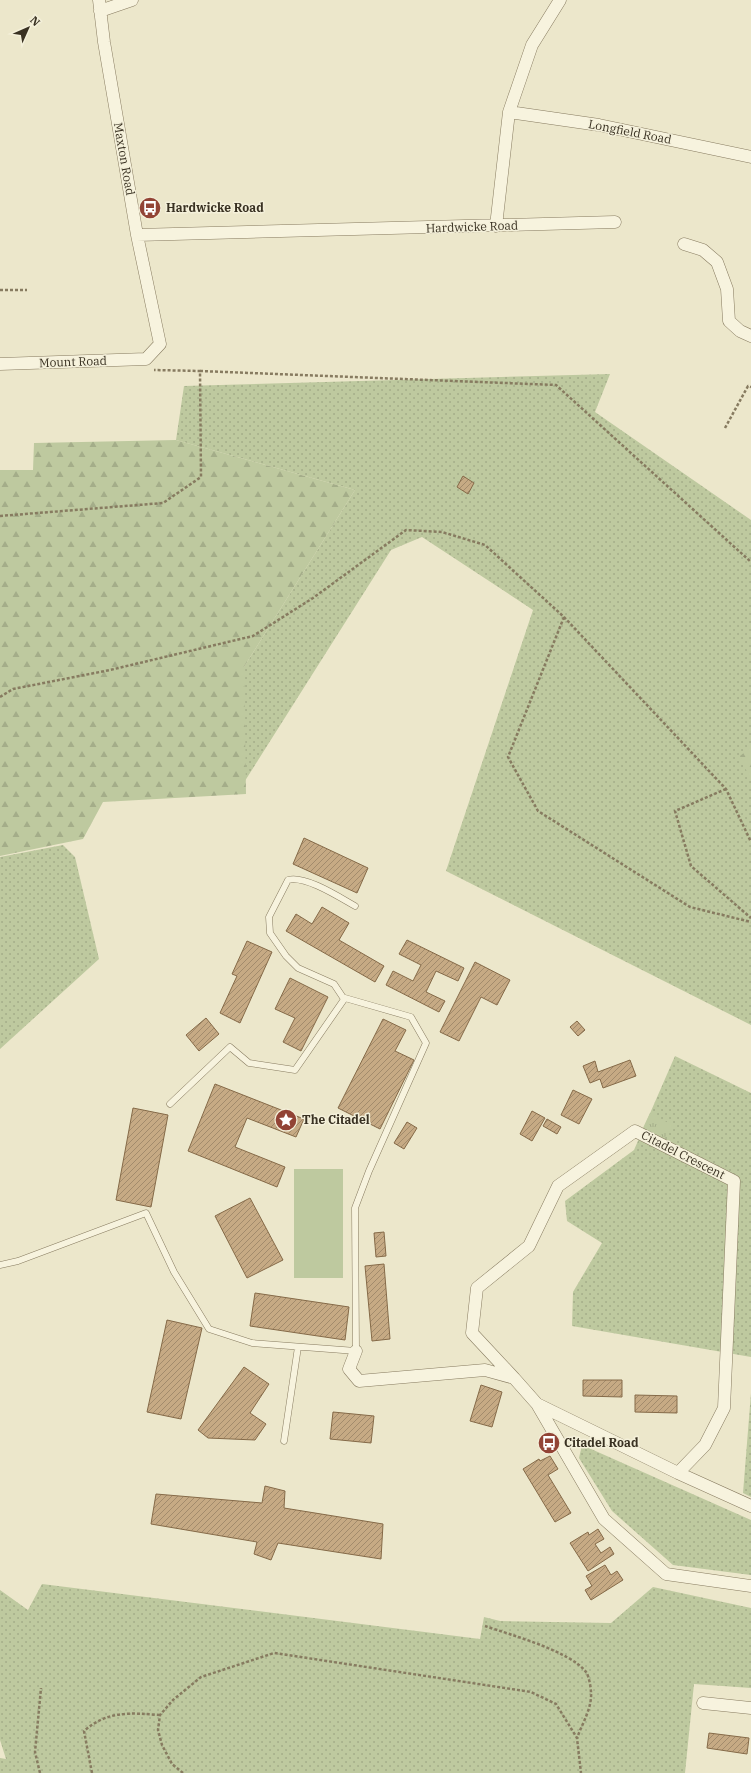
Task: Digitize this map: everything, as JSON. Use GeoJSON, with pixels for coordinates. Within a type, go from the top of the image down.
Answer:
{"type":"FeatureCollection","features":[{"type":"Feature","properties":{"kind":"street"},"geometry":{"type":"LineString","coordinates":[[99,5],[132,0]]}},
{"type":"Feature","properties":{"kind":"street"},"geometry":{"type":"LineString","coordinates":[[496,226],[509,112],[532,45],[560,0]]}},
{"type":"Feature","properties":{"kind":"street","name":"Maxton Road"},"geometry":{"type":"LineString","coordinates":[[99,5],[137,235],[160,344],[146,359]]}},
{"type":"Feature","properties":{"kind":"street","name":"Longfield Road"},"geometry":{"type":"LineString","coordinates":[[509,112],[599,125],[751,157]]}},
{"type":"Feature","properties":{"kind":"street","name":"Hardwicke Road"},"geometry":{"type":"LineString","coordinates":[[137,235],[615,222]]}},
{"type":"Feature","properties":{"kind":"street"},"geometry":{"type":"LineString","coordinates":[[684,244],[703,250],[718,262],[727,289],[729,321],[740,331],[751,336]]}},
{"type":"Feature","properties":{"kind":"street","name":"Mount Road"},"geometry":{"type":"LineString","coordinates":[[0,364],[146,359]]}},
{"type":"Feature","properties":{"kind":"street","name":"Citadel Crescent"},"geometry":{"type":"LineString","coordinates":[[514,1378],[472,1332],[477,1288],[529,1246],[558,1186],[635,1131],[734,1181],[724,1408],[705,1444],[678,1473]]}},
{"type":"Feature","properties":{"kind":"street"},"geometry":{"type":"LineString","coordinates":[[356,1351],[349,1369],[359,1381],[485,1370],[514,1378],[537,1404],[604,1519],[666,1574],[751,1586]]}},
{"type":"Feature","properties":{"kind":"street"},"geometry":{"type":"LineString","coordinates":[[537,1404],[678,1473],[751,1506]]}},
{"type":"Feature","properties":{"kind":"street"},"geometry":{"type":"LineString","coordinates":[[703,1703],[751,1708]]}},
{"type":"Feature","properties":{"kind":"lane"},"geometry":{"type":"LineString","coordinates":[[344,999],[334,984],[298,968],[286,956],[270,933],[269,917],[288,880],[295,878],[320,888],[355,906]]}},
{"type":"Feature","properties":{"kind":"lane"},"geometry":{"type":"LineString","coordinates":[[0,1265],[28,1257],[146,1213],[174,1272],[209,1329],[252,1343],[356,1351],[355,1208],[369,1171],[426,1043],[411,1017],[345,998],[344,999]]}},
{"type":"Feature","properties":{"kind":"lane"},"geometry":{"type":"LineString","coordinates":[[170,1104],[230,1047],[249,1063],[295,1070],[344,999]]}},
{"type":"Feature","properties":{"kind":"lane"},"geometry":{"type":"LineString","coordinates":[[284,1441],[298,1347]]}},
{"type":"Feature","properties":{"kind":"path"},"geometry":{"type":"LineString","coordinates":[[0,290],[27,290]]}},
{"type":"Feature","properties":{"kind":"path"},"geometry":{"type":"LineString","coordinates":[[146,359],[151,370],[556,385],[751,562]]}},
{"type":"Feature","properties":{"kind":"path"},"geometry":{"type":"LineString","coordinates":[[0,516],[162,503],[201,477],[200,371]]}},
{"type":"Feature","properties":{"kind":"path"},"geometry":{"type":"LineString","coordinates":[[725,428],[748,386],[751,388]]}},
{"type":"Feature","properties":{"kind":"path"},"geometry":{"type":"LineString","coordinates":[[0,697],[13,689],[110,670],[253,636],[313,598],[406,530],[442,532],[485,544],[564,618],[726,789],[751,842]]}},
{"type":"Feature","properties":{"kind":"path"},"geometry":{"type":"LineString","coordinates":[[564,618],[508,757],[538,811],[690,907],[751,922]]}},
{"type":"Feature","properties":{"kind":"path"},"geometry":{"type":"LineString","coordinates":[[726,789],[675,811],[690,866],[751,918]]}},
{"type":"Feature","properties":{"kind":"path"},"geometry":{"type":"LineString","coordinates":[[485,1626],[551,1650],[574,1662],[587,1673],[591,1694],[588,1709],[577,1738]]}},
{"type":"Feature","properties":{"kind":"path"},"geometry":{"type":"LineString","coordinates":[[183,1773],[172,1764],[162,1745],[158,1730],[160,1715],[173,1700],[201,1677],[274,1653],[531,1692],[556,1704],[577,1738],[581,1773]]}},
{"type":"Feature","properties":{"kind":"path"},"geometry":{"type":"LineString","coordinates":[[40,1773],[35,1752],[41,1688]]}},
{"type":"Feature","properties":{"kind":"path"},"geometry":{"type":"LineString","coordinates":[[92,1773],[84,1731],[91,1725],[112,1715],[129,1713],[160,1715]]}},
{"type":"Feature","properties":{"kind":"green space"},"geometry":{"type":"Polygon","coordinates":[[[610,374],[595,412],[751,520],[751,1025],[446,871],[533,610],[422,537],[391,550],[236,795],[244,667],[355,490],[176,440],[184,386],[610,374]]]}},
{"type":"Feature","properties":{"kind":"green space"},"geometry":{"type":"Polygon","coordinates":[[[176,440],[355,490],[244,667],[246,794],[103,802],[83,839],[0,856],[0,470],[33,470],[34,443],[176,440]]]}},
{"type":"Feature","properties":{"kind":"green space"},"geometry":{"type":"Polygon","coordinates":[[[751,747],[751,781],[740,756],[751,747]]]}},
{"type":"Feature","properties":{"kind":"green space"},"geometry":{"type":"Polygon","coordinates":[[[63,845],[75,857],[99,959],[0,1049],[0,857],[63,845]]]}},
{"type":"Feature","properties":{"kind":"green space"},"geometry":{"type":"Polygon","coordinates":[[[675,1056],[751,1093],[751,1357],[572,1326],[573,1292],[602,1243],[567,1221],[565,1201],[634,1150],[675,1056]]]}},
{"type":"Feature","properties":{"kind":"green space"},"geometry":{"type":"Polygon","coordinates":[[[650,1113],[672,1125],[663,1141],[642,1130],[650,1113]]]}},
{"type":"Feature","properties":{"kind":"green space"},"geometry":{"type":"Polygon","coordinates":[[[294,1169],[343,1169],[343,1278],[294,1278],[294,1169]]]}},
{"type":"Feature","properties":{"kind":"green space"},"geometry":{"type":"Polygon","coordinates":[[[751,1393],[751,1497],[743,1493],[751,1393]]]}},
{"type":"Feature","properties":{"kind":"green space"},"geometry":{"type":"Polygon","coordinates":[[[582,1445],[751,1520],[751,1575],[673,1565],[612,1511],[579,1458],[582,1445]]]}},
{"type":"Feature","properties":{"kind":"green space"},"geometry":{"type":"Polygon","coordinates":[[[42,1584],[480,1639],[484,1617],[500,1621],[611,1623],[653,1587],[751,1608],[751,1688],[694,1684],[685,1773],[0,1773],[0,1758],[6,1759],[0,1740],[0,1590],[28,1610],[42,1584]]]}},
{"type":"Feature","properties":{"kind":"building"},"geometry":{"type":"Polygon","coordinates":[[[463,476],[474,483],[468,494],[457,487],[463,476]]]}},
{"type":"Feature","properties":{"kind":"building"},"geometry":{"type":"Polygon","coordinates":[[[304,838],[368,868],[357,893],[293,864],[304,838]]]}},
{"type":"Feature","properties":{"kind":"building"},"geometry":{"type":"Polygon","coordinates":[[[322,907],[349,923],[339,940],[384,966],[375,982],[286,931],[296,914],[312,924],[322,907]]]}},
{"type":"Feature","properties":{"kind":"building"},"geometry":{"type":"Polygon","coordinates":[[[407,940],[464,968],[458,981],[436,971],[426,992],[445,1001],[439,1012],[386,985],[393,971],[413,981],[421,965],[399,954],[407,940]]]}},
{"type":"Feature","properties":{"kind":"building"},"geometry":{"type":"Polygon","coordinates":[[[247,941],[272,952],[240,1023],[220,1013],[237,976],[232,974],[247,941]]]}},
{"type":"Feature","properties":{"kind":"building"},"geometry":{"type":"Polygon","coordinates":[[[475,962],[510,980],[497,1005],[481,997],[459,1041],[440,1032],[475,962]]]}},
{"type":"Feature","properties":{"kind":"building"},"geometry":{"type":"Polygon","coordinates":[[[290,978],[328,997],[301,1051],[283,1042],[295,1018],[275,1009],[290,978]]]}},
{"type":"Feature","properties":{"kind":"building"},"geometry":{"type":"Polygon","coordinates":[[[206,1018],[219,1034],[199,1051],[186,1035],[206,1018]]]}},
{"type":"Feature","properties":{"kind":"building"},"geometry":{"type":"Polygon","coordinates":[[[383,1019],[406,1030],[395,1051],[414,1060],[380,1129],[338,1108],[383,1019]]]}},
{"type":"Feature","properties":{"kind":"building"},"geometry":{"type":"Polygon","coordinates":[[[577,1021],[585,1030],[578,1036],[570,1027],[577,1021]]]}},
{"type":"Feature","properties":{"kind":"building"},"geometry":{"type":"Polygon","coordinates":[[[630,1060],[636,1076],[603,1088],[600,1079],[590,1083],[583,1066],[595,1061],[598,1072],[630,1060]]]}},
{"type":"Feature","properties":{"kind":"building"},"geometry":{"type":"Polygon","coordinates":[[[215,1084],[304,1119],[296,1137],[247,1118],[235,1147],[285,1167],[277,1187],[188,1151],[215,1084]]]}},
{"type":"Feature","properties":{"kind":"building"},"geometry":{"type":"Polygon","coordinates":[[[573,1090],[592,1099],[579,1124],[561,1115],[573,1090]]]}},
{"type":"Feature","properties":{"kind":"building"},"geometry":{"type":"Polygon","coordinates":[[[133,1108],[168,1115],[151,1207],[116,1200],[133,1108]]]}},
{"type":"Feature","properties":{"kind":"building"},"geometry":{"type":"Polygon","coordinates":[[[532,1111],[545,1118],[532,1141],[520,1134],[532,1111]]]}},
{"type":"Feature","properties":{"kind":"building"},"geometry":{"type":"Polygon","coordinates":[[[547,1119],[561,1127],[557,1134],[543,1126],[547,1119]]]}},
{"type":"Feature","properties":{"kind":"building"},"geometry":{"type":"Polygon","coordinates":[[[407,1122],[417,1128],[404,1149],[394,1143],[407,1122]]]}},
{"type":"Feature","properties":{"kind":"building"},"geometry":{"type":"Polygon","coordinates":[[[250,1198],[283,1260],[247,1278],[215,1216],[250,1198]]]}},
{"type":"Feature","properties":{"kind":"building"},"geometry":{"type":"Polygon","coordinates":[[[384,1232],[386,1256],[376,1257],[374,1233],[384,1232]]]}},
{"type":"Feature","properties":{"kind":"building"},"geometry":{"type":"Polygon","coordinates":[[[384,1264],[390,1339],[372,1341],[365,1266],[384,1264]]]}},
{"type":"Feature","properties":{"kind":"building"},"geometry":{"type":"Polygon","coordinates":[[[255,1293],[349,1307],[345,1340],[250,1326],[255,1293]]]}},
{"type":"Feature","properties":{"kind":"building"},"geometry":{"type":"Polygon","coordinates":[[[167,1320],[202,1328],[181,1419],[147,1412],[167,1320]]]}},
{"type":"Feature","properties":{"kind":"building"},"geometry":{"type":"Polygon","coordinates":[[[244,1367],[269,1384],[250,1413],[266,1424],[255,1440],[208,1438],[198,1430],[244,1367]]]}},
{"type":"Feature","properties":{"kind":"building"},"geometry":{"type":"Polygon","coordinates":[[[583,1380],[622,1380],[622,1397],[583,1396],[583,1380]]]}},
{"type":"Feature","properties":{"kind":"building"},"geometry":{"type":"Polygon","coordinates":[[[481,1385],[502,1392],[492,1427],[470,1421],[481,1385]]]}},
{"type":"Feature","properties":{"kind":"building"},"geometry":{"type":"Polygon","coordinates":[[[635,1395],[677,1396],[677,1413],[635,1412],[635,1395]]]}},
{"type":"Feature","properties":{"kind":"building"},"geometry":{"type":"Polygon","coordinates":[[[333,1412],[374,1416],[371,1443],[330,1439],[333,1412]]]}},
{"type":"Feature","properties":{"kind":"building"},"geometry":{"type":"Polygon","coordinates":[[[550,1456],[558,1469],[548,1475],[571,1513],[555,1522],[523,1469],[539,1459],[540,1461],[550,1456]]]}},
{"type":"Feature","properties":{"kind":"building"},"geometry":{"type":"Polygon","coordinates":[[[265,1486],[285,1491],[284,1508],[383,1524],[381,1559],[278,1543],[271,1560],[254,1554],[257,1542],[151,1524],[156,1494],[262,1503],[265,1486]]]}},
{"type":"Feature","properties":{"kind":"building"},"geometry":{"type":"Polygon","coordinates":[[[598,1529],[604,1539],[595,1544],[601,1553],[610,1547],[614,1554],[588,1571],[570,1543],[588,1532],[589,1535],[598,1529]]]}},
{"type":"Feature","properties":{"kind":"building"},"geometry":{"type":"Polygon","coordinates":[[[605,1565],[611,1575],[617,1571],[623,1580],[591,1600],[585,1590],[592,1586],[586,1576],[605,1565]]]}},
{"type":"Feature","properties":{"kind":"building"},"geometry":{"type":"Polygon","coordinates":[[[709,1733],[749,1738],[747,1754],[707,1748],[709,1733]]]}},
{"type":"Feature","properties":{"kind":"place","name":"Hardwicke Road"},"geometry":{"type":"Point","coordinates":[150,208]}},
{"type":"Feature","properties":{"kind":"place","name":"The Citadel"},"geometry":{"type":"Point","coordinates":[286,1120]}},
{"type":"Feature","properties":{"kind":"place","name":"Citadel Road"},"geometry":{"type":"Point","coordinates":[549,1443]}}]}
